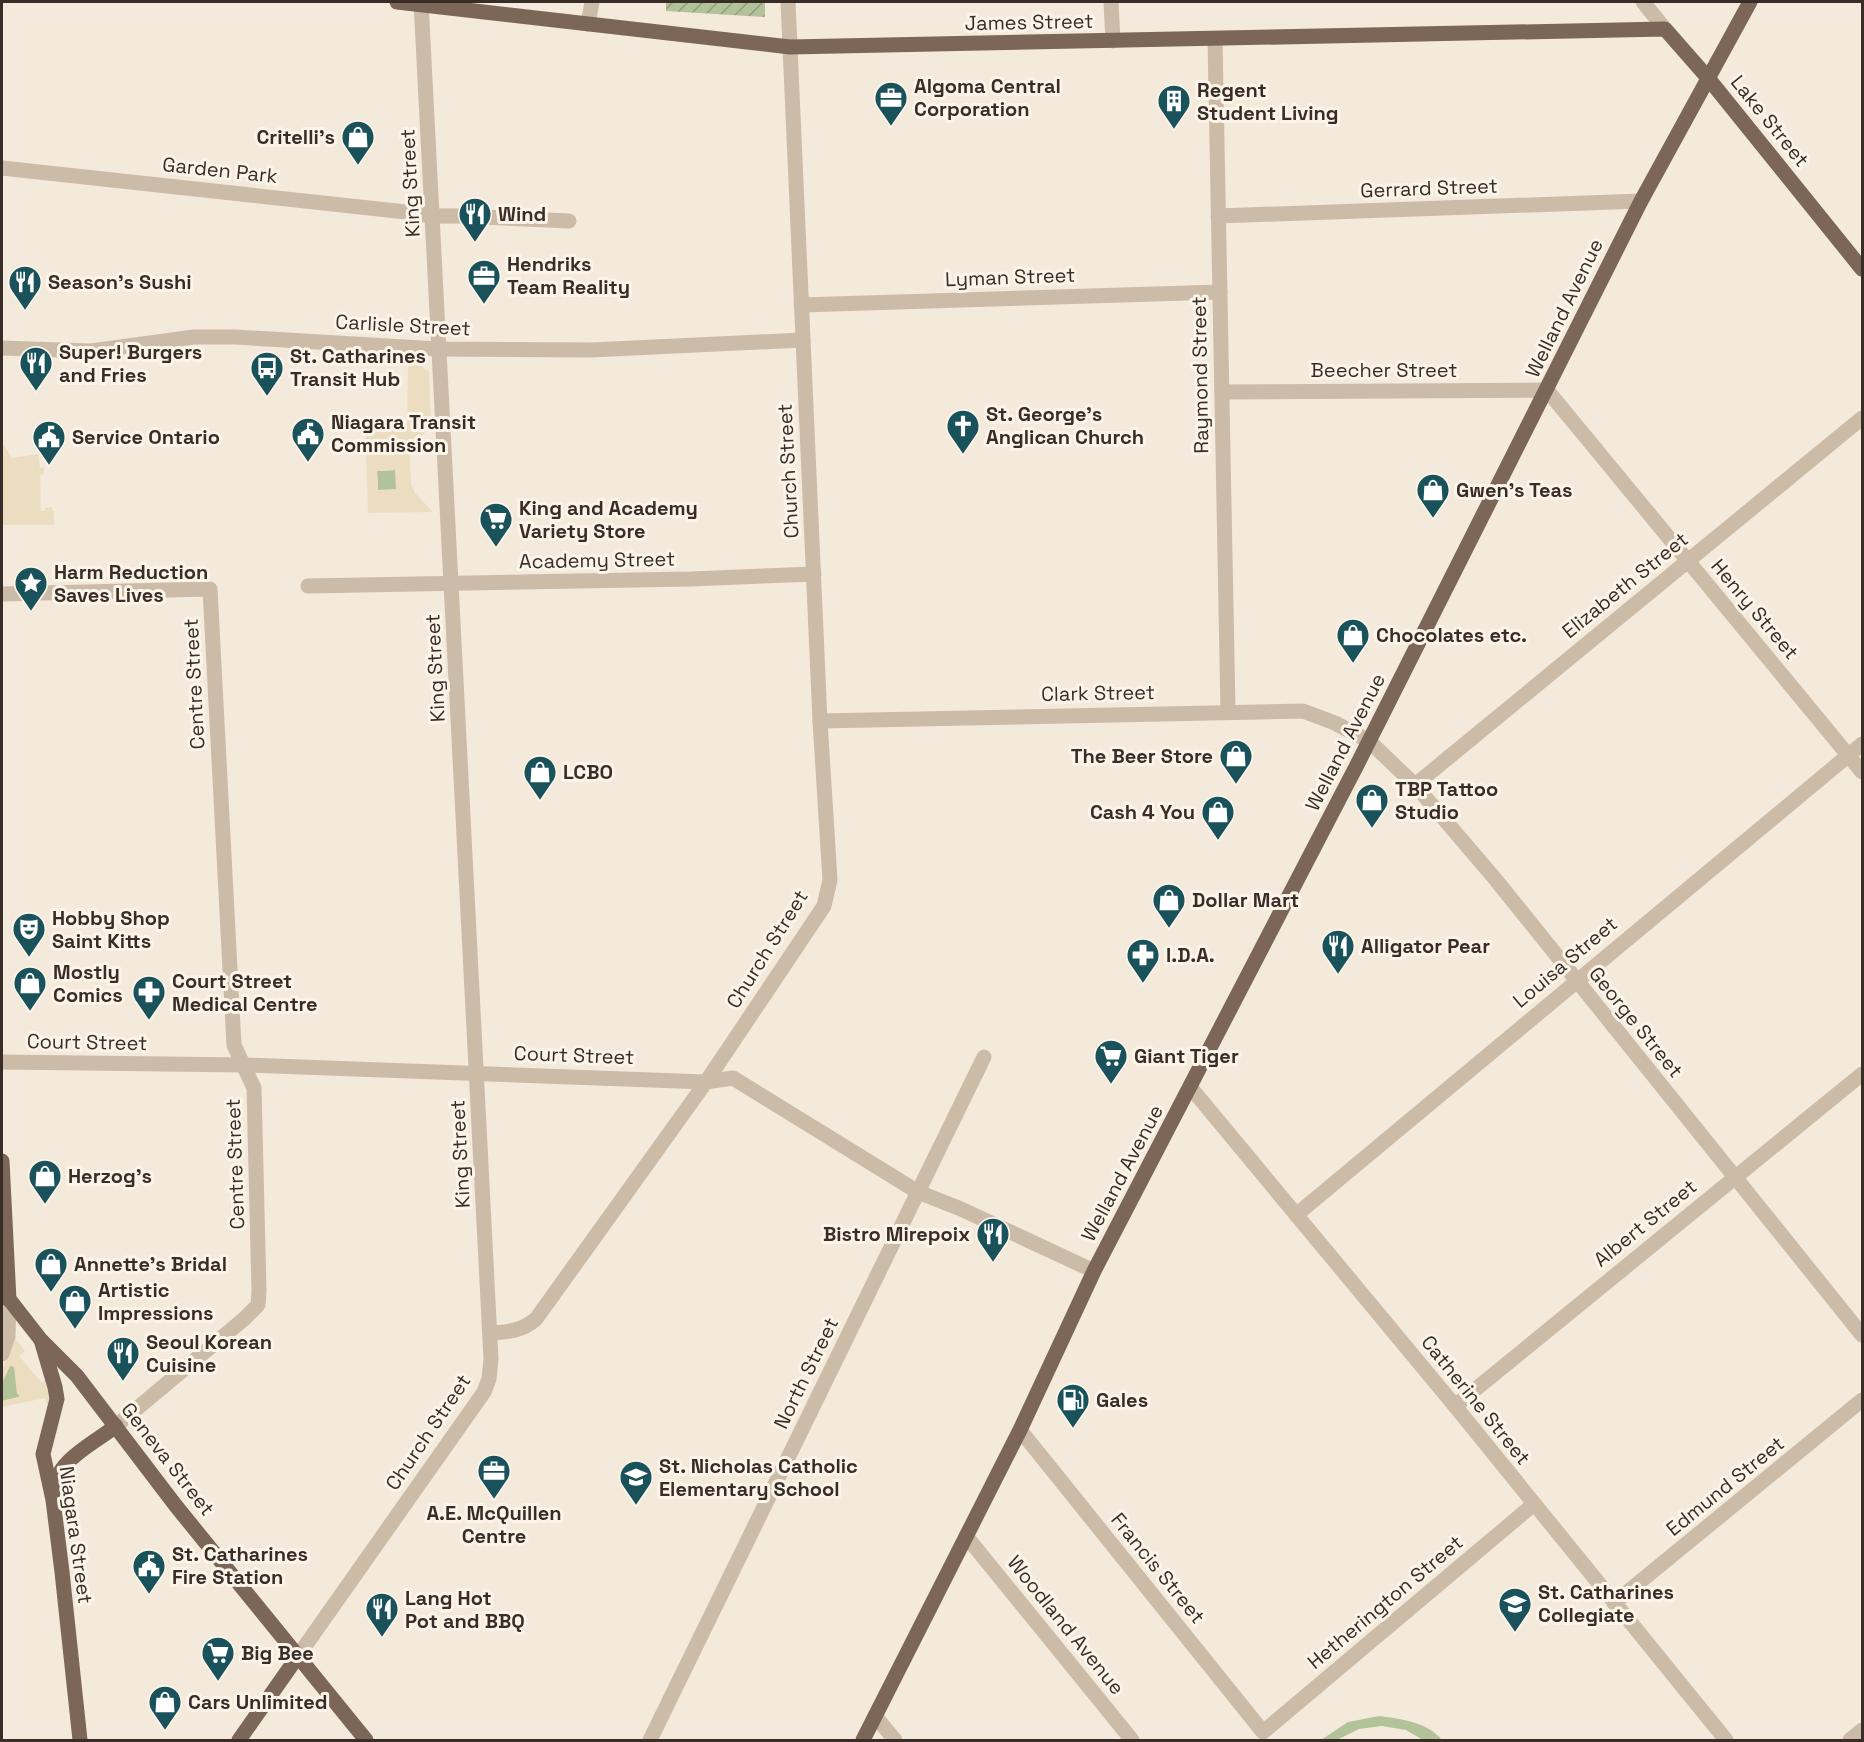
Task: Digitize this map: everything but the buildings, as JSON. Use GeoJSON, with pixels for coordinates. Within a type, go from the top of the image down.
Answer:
{"type":"FeatureCollection","features":[{"type":"Feature","properties":{"kind":"main road","name":"James Street"},"geometry":{"type":"LineString","coordinates":[[397,2],[790,47],[1665,29]]}},
{"type":"Feature","properties":{"kind":"main road","name":"Welland Avenue"},"geometry":{"type":"LineString","coordinates":[[863,1740],[1020,1430],[1095,1271],[1369,741],[1641,201],[1750,2]]}},
{"type":"Feature","properties":{"kind":"main road","name":"Lake Street"},"geometry":{"type":"LineString","coordinates":[[1665,29],[1708,78],[1863,269]]}},
{"type":"Feature","properties":{"kind":"main road"},"geometry":{"type":"LineString","coordinates":[[2,1161],[5,1295]]}},
{"type":"Feature","properties":{"kind":"main road","name":"Geneva Street"},"geometry":{"type":"LineString","coordinates":[[5,1295],[41,1340],[77,1376],[176,1506],[366,1740]]}},
{"type":"Feature","properties":{"kind":"main road","name":"Niagara Street"},"geometry":{"type":"LineString","coordinates":[[41,1340],[57,1399],[43,1454],[53,1500],[80,1740]]}},
{"type":"Feature","properties":{"kind":"main road"},"geometry":{"type":"LineString","coordinates":[[53,1500],[53,1485],[67,1462],[116,1426]]}},
{"type":"Feature","properties":{"kind":"main road","name":"Church Street"},"geometry":{"type":"LineString","coordinates":[[239,1740],[298,1656]]}},
{"type":"Feature","properties":{"kind":"street"},"geometry":{"type":"LineString","coordinates":[[588,24],[592,2]]}},
{"type":"Feature","properties":{"kind":"street","name":"Church Street"},"geometry":{"type":"LineString","coordinates":[[298,1656],[484,1392],[489,1379],[490,1333],[513,1331],[528,1326],[536,1319],[706,1082],[824,906],[830,880],[820,721],[788,2]]}},
{"type":"Feature","properties":{"kind":"street"},"geometry":{"type":"LineString","coordinates":[[1111,2],[1113,41]]}},
{"type":"Feature","properties":{"kind":"street","name":"Lake Street"},"geometry":{"type":"LineString","coordinates":[[1643,2],[1665,29]]}},
{"type":"Feature","properties":{"kind":"street","name":"King Street"},"geometry":{"type":"LineString","coordinates":[[421,3],[490,1333]]}},
{"type":"Feature","properties":{"kind":"street","name":"Raymond Street"},"geometry":{"type":"LineString","coordinates":[[1215,39],[1228,711]]}},
{"type":"Feature","properties":{"kind":"street","name":"Garden Park"},"geometry":{"type":"LineString","coordinates":[[2,168],[432,216],[569,221]]}},
{"type":"Feature","properties":{"kind":"street","name":"Gerrard Street"},"geometry":{"type":"LineString","coordinates":[[1218,216],[1641,201]]}},
{"type":"Feature","properties":{"kind":"street","name":"Lyman Street"},"geometry":{"type":"LineString","coordinates":[[801,305],[1220,292]]}},
{"type":"Feature","properties":{"kind":"street","name":"Carlisle Street"},"geometry":{"type":"LineString","coordinates":[[2,348],[91,351],[194,337],[236,337],[438,350],[591,350],[802,340]]}},
{"type":"Feature","properties":{"kind":"street","name":"Beecher Street"},"geometry":{"type":"LineString","coordinates":[[1222,392],[1547,390]]}},
{"type":"Feature","properties":{"kind":"street","name":"Henry Street"},"geometry":{"type":"LineString","coordinates":[[1547,390],[1863,772]]}},
{"type":"Feature","properties":{"kind":"street","name":"Elizabeth Street"},"geometry":{"type":"LineString","coordinates":[[1415,785],[1863,418]]}},
{"type":"Feature","properties":{"kind":"street","name":"Academy Street"},"geometry":{"type":"LineString","coordinates":[[308,586],[691,579],[814,574]]}},
{"type":"Feature","properties":{"kind":"street","name":"Centre Street"},"geometry":{"type":"LineString","coordinates":[[2,594],[210,589],[234,1045],[254,1088],[260,1291],[258,1305],[116,1426]]}},
{"type":"Feature","properties":{"kind":"street","name":"Clark Street"},"geometry":{"type":"LineString","coordinates":[[820,721],[1303,711],[1335,723],[1369,741]]}},
{"type":"Feature","properties":{"kind":"street","name":"George Street"},"geometry":{"type":"LineString","coordinates":[[1369,741],[1415,785],[1496,880],[1575,981],[1863,1335]]}},
{"type":"Feature","properties":{"kind":"street","name":"Louisa Street"},"geometry":{"type":"LineString","coordinates":[[1296,1215],[1863,744]]}},
{"type":"Feature","properties":{"kind":"street","name":"North Street"},"geometry":{"type":"LineString","coordinates":[[650,1740],[984,1057]]}},
{"type":"Feature","properties":{"kind":"street","name":"Court Street"},"geometry":{"type":"LineString","coordinates":[[2,1062],[245,1065],[706,1082],[733,1078],[918,1192],[972,1214],[1095,1271]]}},
{"type":"Feature","properties":{"kind":"street","name":"Albert Street"},"geometry":{"type":"LineString","coordinates":[[1455,1406],[1863,1074]]}},
{"type":"Feature","properties":{"kind":"street","name":"Catherine Street"},"geometry":{"type":"LineString","coordinates":[[1191,1088],[1455,1406],[1726,1740]]}},
{"type":"Feature","properties":{"kind":"street"},"geometry":{"type":"LineString","coordinates":[[2,1320],[5,1295]]}},
{"type":"Feature","properties":{"kind":"street"},"geometry":{"type":"LineString","coordinates":[[2,1354],[8,1335],[5,1295]]}},
{"type":"Feature","properties":{"kind":"street","name":"Edmund Street"},"geometry":{"type":"LineString","coordinates":[[1614,1604],[1863,1401]]}},
{"type":"Feature","properties":{"kind":"street","name":"Francis Street"},"geometry":{"type":"LineString","coordinates":[[1020,1430],[1263,1732]]}},
{"type":"Feature","properties":{"kind":"street","name":"Hetherington Street"},"geometry":{"type":"LineString","coordinates":[[1263,1732],[1534,1504]]}},
{"type":"Feature","properties":{"kind":"street","name":"Woodland Avenue"},"geometry":{"type":"LineString","coordinates":[[966,1536],[1132,1740]]}},
{"type":"Feature","properties":{"kind":"street"},"geometry":{"type":"LineString","coordinates":[[875,1716],[895,1740]]}},
{"type":"Feature","properties":{"kind":"street"},"geometry":{"type":"LineString","coordinates":[[1850,1740],[1863,1730]]}},
{"type":"Feature","properties":{"kind":"green space"},"geometry":{"type":"Polygon","coordinates":[[[666,2],[765,2],[765,17],[666,11],[666,2]]]}},
{"type":"Feature","properties":{"kind":"green space"},"geometry":{"type":"Polygon","coordinates":[[[396,470],[396,490],[378,490],[377,471],[396,470]]]}},
{"type":"Feature","properties":{"kind":"green space"},"geometry":{"type":"Polygon","coordinates":[[[10,1365],[15,1367],[19,1397],[2,1401],[2,1383],[10,1365]]]}},
{"type":"Feature","properties":{"kind":"green space"},"geometry":{"type":"Polygon","coordinates":[[[1379,1716],[1422,1725],[1442,1740],[1423,1740],[1406,1730],[1382,1726],[1359,1729],[1337,1740],[1321,1740],[1348,1722],[1379,1716]]]}},
{"type":"Feature","properties":{"kind":"shaded area"},"geometry":{"type":"Polygon","coordinates":[[[408,364],[420,365],[429,372],[431,421],[428,429],[409,449],[411,484],[415,493],[433,512],[368,513],[366,453],[362,452],[366,450],[366,431],[361,429],[407,428],[408,364]],[[395,470],[377,471],[378,490],[396,489],[395,470]]]}},
{"type":"Feature","properties":{"kind":"shaded area"},"geometry":{"type":"Polygon","coordinates":[[[2,442],[12,458],[38,454],[40,468],[44,467],[44,474],[40,475],[41,511],[52,507],[54,525],[2,525],[2,442]]]}},
{"type":"Feature","properties":{"kind":"shaded area"},"geometry":{"type":"Polygon","coordinates":[[[15,1338],[25,1351],[19,1356],[42,1383],[46,1380],[50,1395],[49,1405],[45,1398],[2,1407],[2,1401],[19,1397],[14,1367],[10,1366],[2,1383],[2,1370],[15,1338]]]}},
{"type":"Feature","properties":{"kind":"place","name":"Algoma Central Corporation"},"geometry":{"type":"Point","coordinates":[891,127]}},
{"type":"Feature","properties":{"kind":"place","name":"Regent Student Living"},"geometry":{"type":"Point","coordinates":[1174,130]}},
{"type":"Feature","properties":{"kind":"place","name":"Critelli's"},"geometry":{"type":"Point","coordinates":[358,166]}},
{"type":"Feature","properties":{"kind":"place","name":"Wind"},"geometry":{"type":"Point","coordinates":[475,243]}},
{"type":"Feature","properties":{"kind":"place","name":"Hendriks Team Reality"},"geometry":{"type":"Point","coordinates":[484,305]}},
{"type":"Feature","properties":{"kind":"place","name":"Season's Sushi"},"geometry":{"type":"Point","coordinates":[25,311]}},
{"type":"Feature","properties":{"kind":"place","name":"Super! Burgers and Fries"},"geometry":{"type":"Point","coordinates":[36,392]}},
{"type":"Feature","properties":{"kind":"place","name":"St. Catharines Transit Hub"},"geometry":{"type":"Point","coordinates":[267,397]}},
{"type":"Feature","properties":{"kind":"place","name":"St. George's Anglican Church"},"geometry":{"type":"Point","coordinates":[963,455]}},
{"type":"Feature","properties":{"kind":"place","name":"Niagara Transit Commission"},"geometry":{"type":"Point","coordinates":[308,463]}},
{"type":"Feature","properties":{"kind":"place","name":"Service Ontario"},"geometry":{"type":"Point","coordinates":[49,466]}},
{"type":"Feature","properties":{"kind":"place","name":"Gwen's Teas"},"geometry":{"type":"Point","coordinates":[1433,519]}},
{"type":"Feature","properties":{"kind":"place","name":"King and Academy Variety Store"},"geometry":{"type":"Point","coordinates":[496,548]}},
{"type":"Feature","properties":{"kind":"place","name":"Harm Reduction Saves Lives"},"geometry":{"type":"Point","coordinates":[31,612]}},
{"type":"Feature","properties":{"kind":"place","name":"Chocolates etc."},"geometry":{"type":"Point","coordinates":[1353,664]}},
{"type":"Feature","properties":{"kind":"place","name":"The Beer Store"},"geometry":{"type":"Point","coordinates":[1236,785]}},
{"type":"Feature","properties":{"kind":"place","name":"LCBO"},"geometry":{"type":"Point","coordinates":[540,801]}},
{"type":"Feature","properties":{"kind":"place","name":"TBP Tattoo Studio"},"geometry":{"type":"Point","coordinates":[1372,829]}},
{"type":"Feature","properties":{"kind":"place","name":"Cash 4 You"},"geometry":{"type":"Point","coordinates":[1218,841]}},
{"type":"Feature","properties":{"kind":"place","name":"Dollar Mart"},"geometry":{"type":"Point","coordinates":[1169,929]}},
{"type":"Feature","properties":{"kind":"place","name":"Hobby Shop Saint Kitts"},"geometry":{"type":"Point","coordinates":[29,958]}},
{"type":"Feature","properties":{"kind":"place","name":"Alligator Pear"},"geometry":{"type":"Point","coordinates":[1338,975]}},
{"type":"Feature","properties":{"kind":"place","name":"I.D.A."},"geometry":{"type":"Point","coordinates":[1143,984]}},
{"type":"Feature","properties":{"kind":"place","name":"Mostly Comics"},"geometry":{"type":"Point","coordinates":[30,1012]}},
{"type":"Feature","properties":{"kind":"place","name":"Court Street Medical Centre"},"geometry":{"type":"Point","coordinates":[149,1021]}},
{"type":"Feature","properties":{"kind":"place","name":"Giant Tiger"},"geometry":{"type":"Point","coordinates":[1111,1085]}},
{"type":"Feature","properties":{"kind":"place","name":"Herzog's"},"geometry":{"type":"Point","coordinates":[45,1205]}},
{"type":"Feature","properties":{"kind":"place","name":"Bistro Mirepoix"},"geometry":{"type":"Point","coordinates":[993,1263]}},
{"type":"Feature","properties":{"kind":"place","name":"Annette's Bridal"},"geometry":{"type":"Point","coordinates":[51,1293]}},
{"type":"Feature","properties":{"kind":"place","name":"Artistic Impressions"},"geometry":{"type":"Point","coordinates":[75,1330]}},
{"type":"Feature","properties":{"kind":"place","name":"Seoul Korean Cuisine"},"geometry":{"type":"Point","coordinates":[123,1382]}},
{"type":"Feature","properties":{"kind":"place","name":"Gales"},"geometry":{"type":"Point","coordinates":[1073,1429]}},
{"type":"Feature","properties":{"kind":"place","name":"A.E. McQuillen Centre"},"geometry":{"type":"Point","coordinates":[494,1500]}},
{"type":"Feature","properties":{"kind":"place","name":"St. Nicholas Catholic Elementary School"},"geometry":{"type":"Point","coordinates":[636,1506]}},
{"type":"Feature","properties":{"kind":"place","name":"St. Catharines Fire Station"},"geometry":{"type":"Point","coordinates":[149,1595]}},
{"type":"Feature","properties":{"kind":"place","name":"St. Catharines Collegiate"},"geometry":{"type":"Point","coordinates":[1515,1633]}},
{"type":"Feature","properties":{"kind":"place","name":"Lang Hot Pot and BBQ"},"geometry":{"type":"Point","coordinates":[382,1638]}},
{"type":"Feature","properties":{"kind":"place","name":"Big Bee"},"geometry":{"type":"Point","coordinates":[218,1682]}},
{"type":"Feature","properties":{"kind":"place","name":"Cars Unlimited"},"geometry":{"type":"Point","coordinates":[165,1731]}}]}
